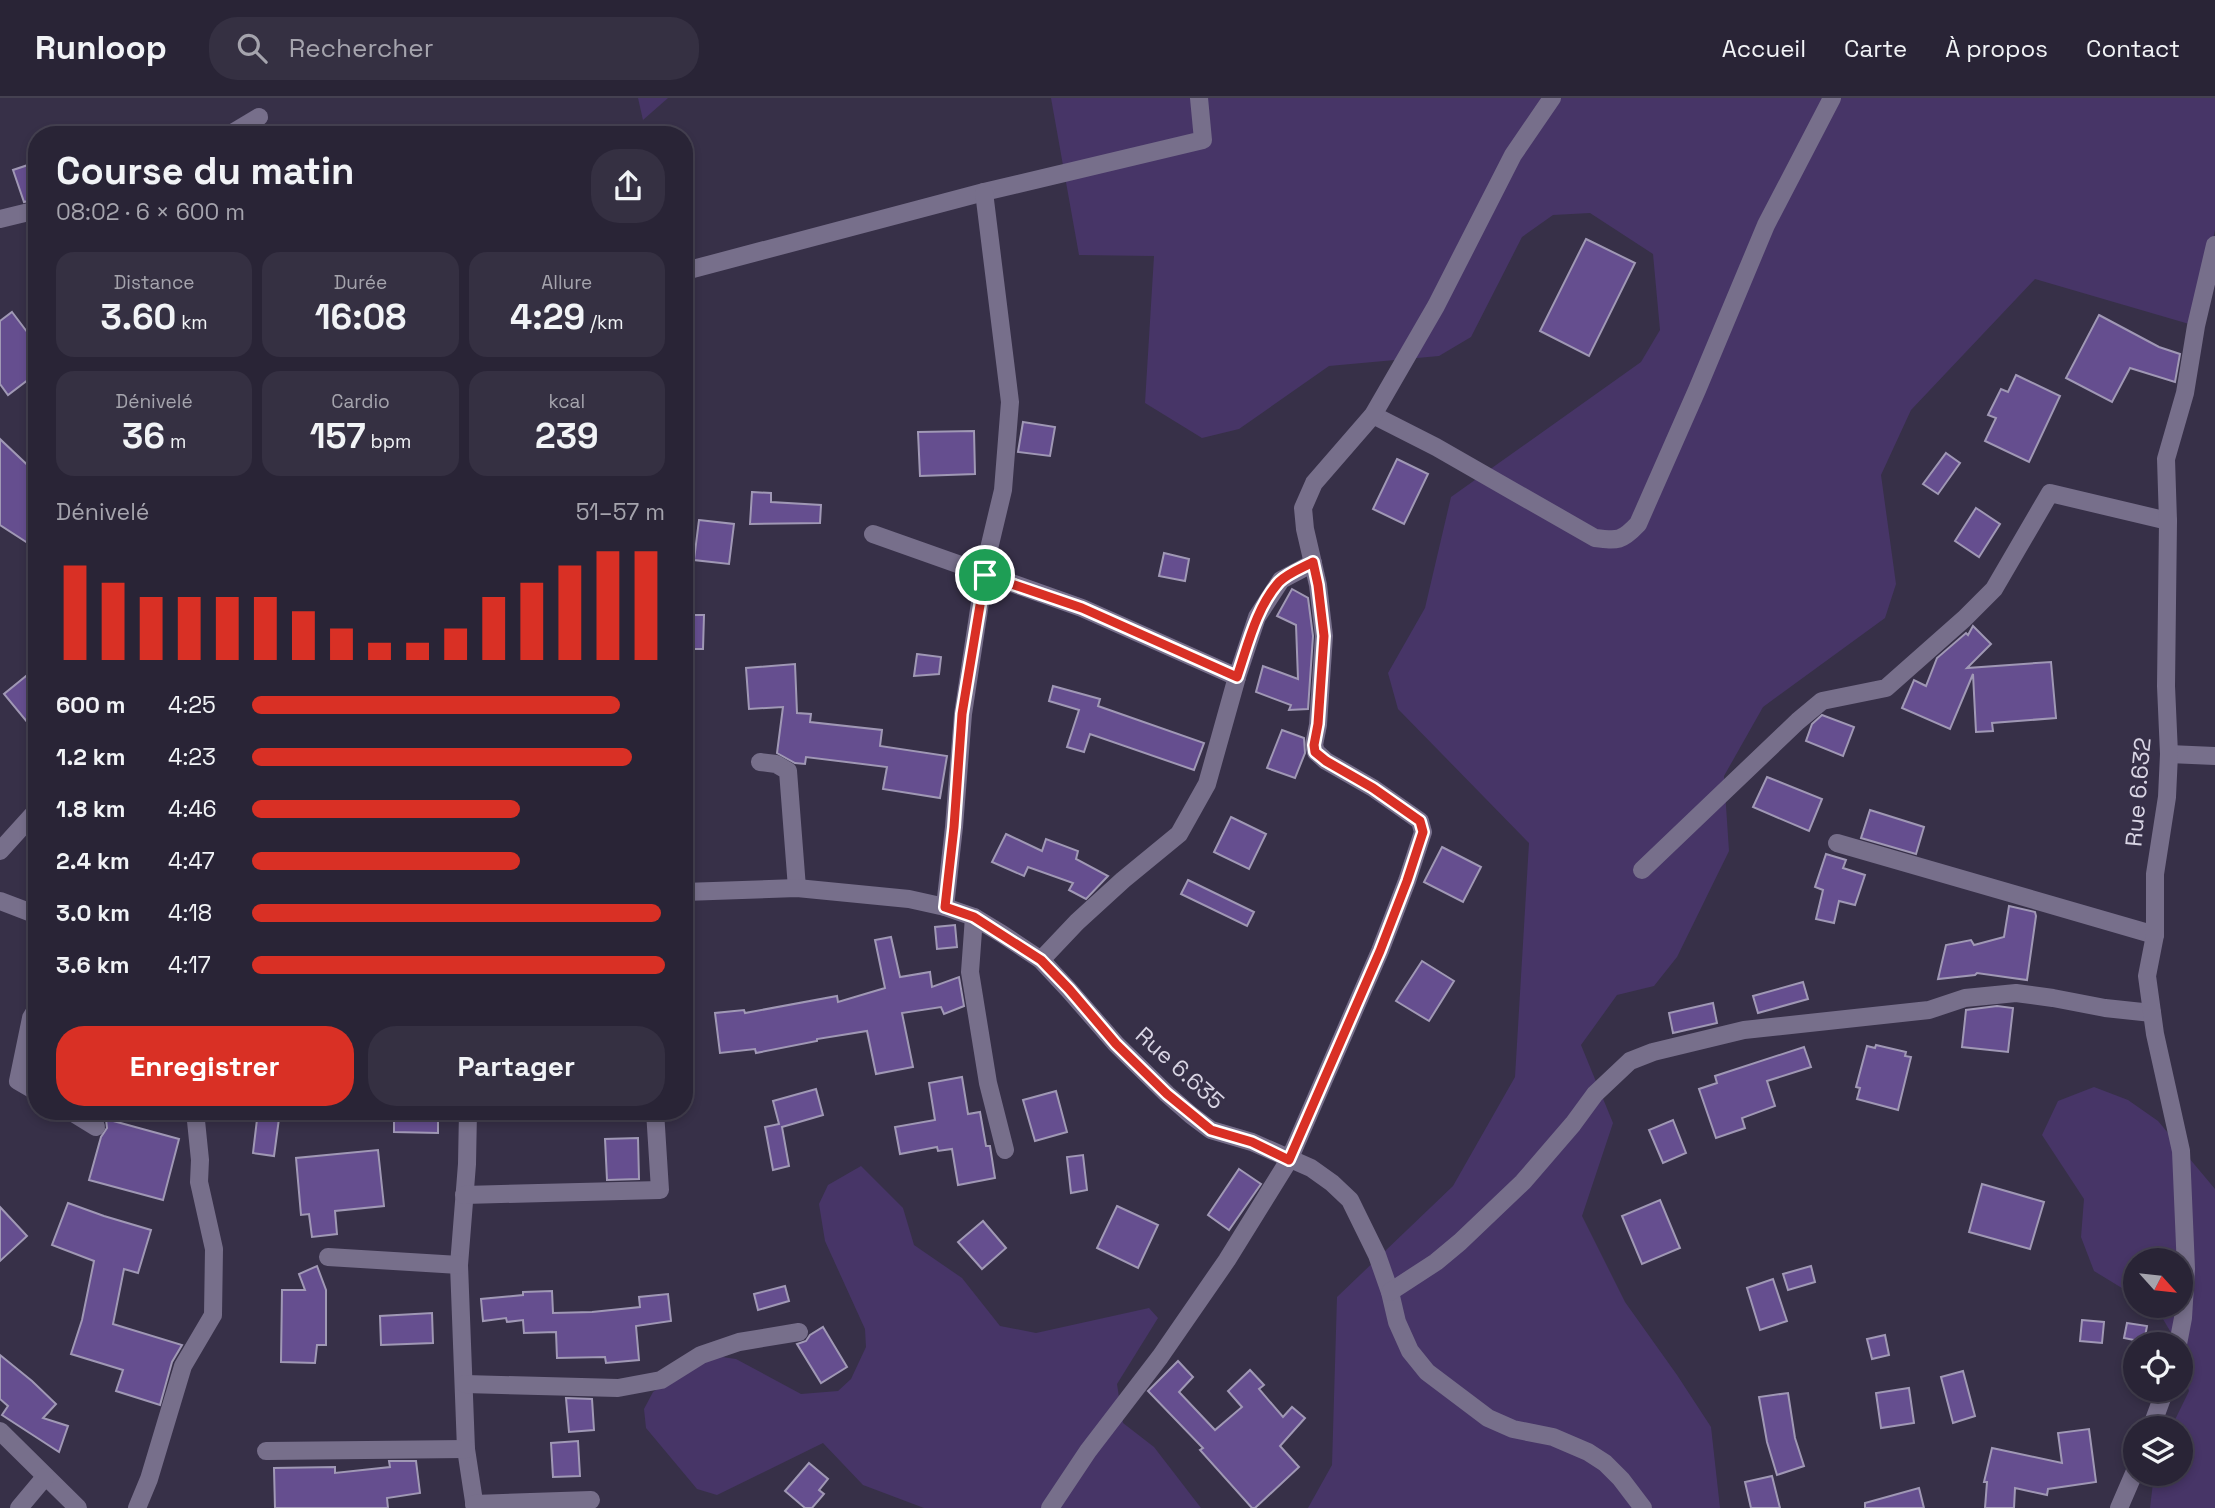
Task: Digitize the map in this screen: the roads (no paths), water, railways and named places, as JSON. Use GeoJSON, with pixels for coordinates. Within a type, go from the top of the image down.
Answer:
{"type":"FeatureCollection","features":[{"type":"Feature","properties":{"kind":"street"},"geometry":{"type":"LineString","coordinates":[[693,269],[984,192],[1203,140],[1199,98]]}},
{"type":"Feature","properties":{"kind":"street"},"geometry":{"type":"LineString","coordinates":[[1050,1508],[1088,1451],[1160,1357],[1289,1160],[1380,951],[1407,881],[1423,832],[1420,821],[1315,752],[1324,636],[1318,585],[1303,508],[1314,483],[1373,415],[1436,306],[1513,155],[1552,98]]}},
{"type":"Feature","properties":{"kind":"street"},"geometry":{"type":"LineString","coordinates":[[1373,415],[1436,447],[1595,538],[1616,541],[1627,535],[1638,524],[1766,225],[1832,98]]}},
{"type":"Feature","properties":{"kind":"street"},"geometry":{"type":"LineString","coordinates":[[244,126],[258,117]]}},
{"type":"Feature","properties":{"kind":"street"},"geometry":{"type":"LineString","coordinates":[[945,907],[962,714],[985,575],[1003,490],[1010,402],[984,192]]}},
{"type":"Feature","properties":{"kind":"street"},"geometry":{"type":"LineString","coordinates":[[0,219],[28,212]]}},
{"type":"Feature","properties":{"kind":"street","name":"Rue 6.632"},"geometry":{"type":"LineString","coordinates":[[2180,1332],[2186,1269],[2181,1151],[2155,1034],[2147,976],[2155,935],[2155,874],[2167,797],[2169,754],[2166,686],[2166,459],[2185,393],[2196,326],[2215,244]]}},
{"type":"Feature","properties":{"kind":"street"},"geometry":{"type":"LineString","coordinates":[[1642,870],[1822,701],[1886,688],[1964,619],[1994,589],[2050,493],[2168,522]]}},
{"type":"Feature","properties":{"kind":"street"},"geometry":{"type":"LineString","coordinates":[[873,534],[1082,608],[1237,677]]}},
{"type":"Feature","properties":{"kind":"street"},"geometry":{"type":"LineString","coordinates":[[1041,960],[1123,880],[1179,834],[1207,784],[1257,617],[1281,580],[1313,562]]}},
{"type":"Feature","properties":{"kind":"street"},"geometry":{"type":"LineString","coordinates":[[2169,754],[2215,756]]}},
{"type":"Feature","properties":{"kind":"street"},"geometry":{"type":"LineString","coordinates":[[760,762],[776,764],[788,771],[797,888]]}},
{"type":"Feature","properties":{"kind":"street"},"geometry":{"type":"LineString","coordinates":[[0,851],[28,820]]}},
{"type":"Feature","properties":{"kind":"street"},"geometry":{"type":"LineString","coordinates":[[1837,843],[2155,935]]}},
{"type":"Feature","properties":{"kind":"street","name":"Rue 6.635"},"geometry":{"type":"LineString","coordinates":[[693,891],[797,888],[909,899],[974,917],[1041,960],[1116,1044],[1191,1115],[1211,1130],[1252,1142],[1311,1168],[1332,1182],[1350,1200],[1377,1255],[1397,1322],[1410,1351],[1427,1372],[1488,1418],[1513,1429],[1553,1437],[1588,1452],[1605,1463],[1621,1479],[1643,1508]]}},
{"type":"Feature","properties":{"kind":"street"},"geometry":{"type":"LineString","coordinates":[[0,901],[28,912]]}},
{"type":"Feature","properties":{"kind":"street"},"geometry":{"type":"LineString","coordinates":[[974,917],[970,972],[988,1083],[1004,1150]]}},
{"type":"Feature","properties":{"kind":"street"},"geometry":{"type":"LineString","coordinates":[[1390,1292],[1436,1262],[1460,1242],[1523,1182],[1595,1094],[1630,1061],[1653,1052],[1744,1030],[1929,1010],[1965,998],[2016,993],[2105,1009],[2152,1013]]}},
{"type":"Feature","properties":{"kind":"street"},"geometry":{"type":"LineString","coordinates":[[28,1034],[19,1081],[28,1086]]}},
{"type":"Feature","properties":{"kind":"street"},"geometry":{"type":"LineString","coordinates":[[84,1120],[96,1127]]}},
{"type":"Feature","properties":{"kind":"street"},"geometry":{"type":"LineString","coordinates":[[136,1508],[149,1479],[183,1366],[213,1315],[214,1249],[199,1182],[196,1120]]}},
{"type":"Feature","properties":{"kind":"street"},"geometry":{"type":"LineString","coordinates":[[468,1120],[459,1265],[466,1449],[475,1506],[591,1500]]}},
{"type":"Feature","properties":{"kind":"street"},"geometry":{"type":"LineString","coordinates":[[464,1195],[660,1189],[656,1120]]}},
{"type":"Feature","properties":{"kind":"street"},"geometry":{"type":"LineString","coordinates":[[328,1257],[459,1265]]}},
{"type":"Feature","properties":{"kind":"street"},"geometry":{"type":"LineString","coordinates":[[465,1384],[618,1388],[661,1380],[701,1355],[739,1342],[799,1332]]}},
{"type":"Feature","properties":{"kind":"street"},"geometry":{"type":"LineString","coordinates":[[0,1431],[79,1508]]}},
{"type":"Feature","properties":{"kind":"street"},"geometry":{"type":"LineString","coordinates":[[266,1451],[466,1449]]}},
{"type":"Feature","properties":{"kind":"street"},"geometry":{"type":"LineString","coordinates":[[19,1508],[45,1477]]}},
{"type":"Feature","properties":{"kind":"street"},"geometry":{"type":"LineString","coordinates":[[2119,1508],[2129,1486]]}}]}
